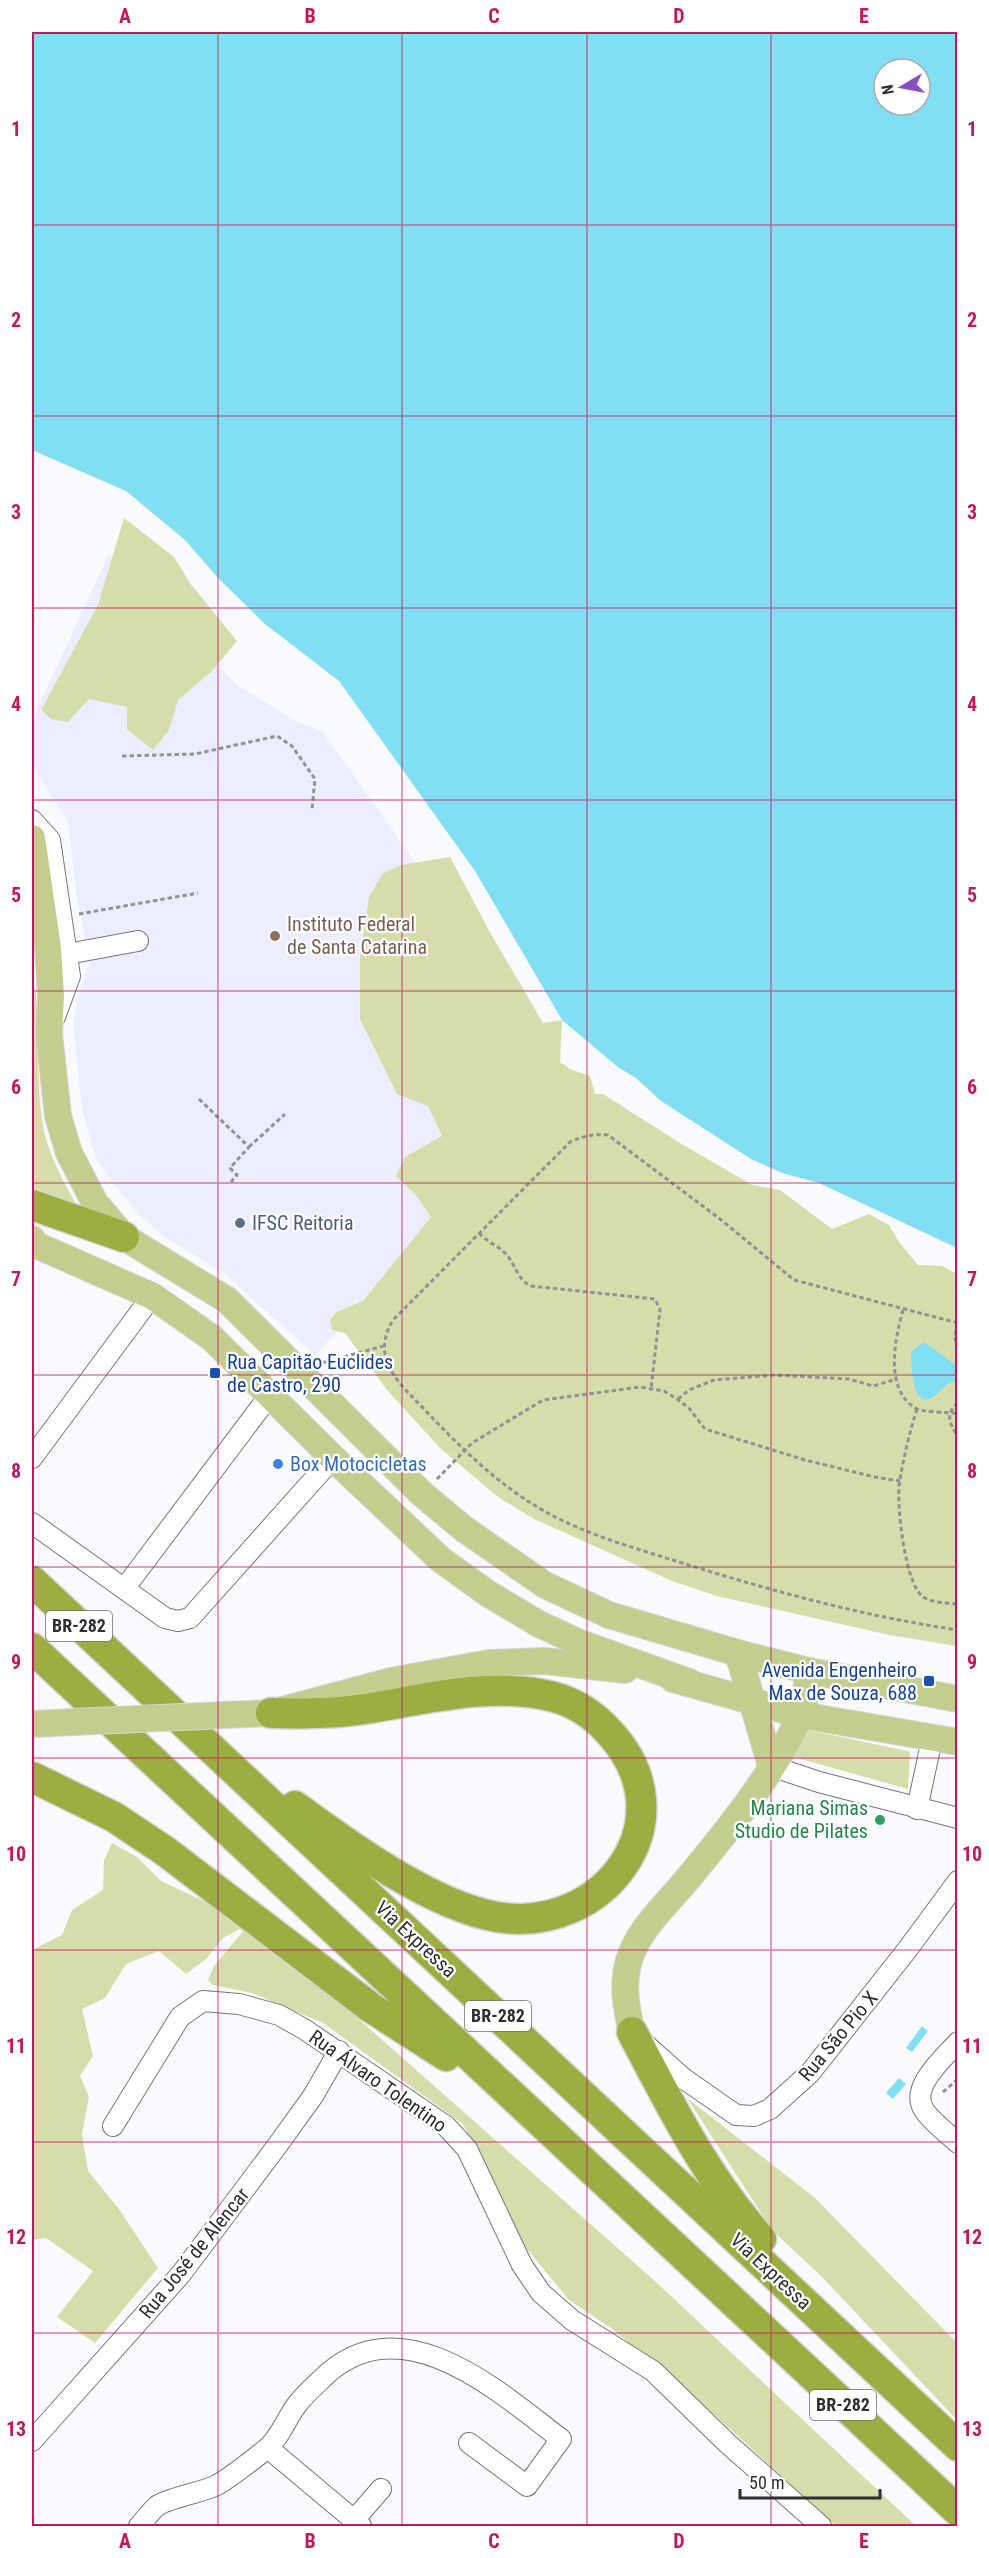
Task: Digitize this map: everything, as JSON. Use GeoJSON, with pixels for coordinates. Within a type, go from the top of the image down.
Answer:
{"type":"FeatureCollection","features":[{"type":"Feature","properties":{"kind":"highway"},"geometry":{"type":"LineString","coordinates":[[32,1205],[124,1237]]}},
{"type":"Feature","properties":{"kind":"highway","name":"Via Expressa"},"geometry":{"type":"LineString","coordinates":[[32,1581],[957,2446]]}},
{"type":"Feature","properties":{"kind":"highway","name":"BR-282"},"geometry":{"type":"LineString","coordinates":[[32,1648],[957,2511]]}},
{"type":"Feature","properties":{"kind":"highway"},"geometry":{"type":"LineString","coordinates":[[127,1671],[275,1791],[317,1822],[412,1883],[466,1908],[495,1917],[525,1920],[559,1912],[589,1900],[615,1879],[628,1860],[636,1841],[641,1823],[642,1801],[636,1772],[622,1745],[605,1726],[582,1708],[556,1698],[523,1691],[487,1689],[313,1715],[271,1713]]}},
{"type":"Feature","properties":{"kind":"highway"},"geometry":{"type":"LineString","coordinates":[[32,1777],[114,1817],[165,1851],[370,2007],[510,2096]]}},
{"type":"Feature","properties":{"kind":"highway"},"geometry":{"type":"LineString","coordinates":[[632,2032],[684,2130],[718,2186],[748,2224],[868,2361]]}},
{"type":"Feature","properties":{"kind":"main road"},"geometry":{"type":"LineString","coordinates":[[32,838],[48,948],[51,996],[49,1034],[58,1116],[69,1153],[95,1203],[124,1237],[227,1300],[422,1494],[464,1529],[544,1586],[609,1615],[738,1653],[808,1671],[957,1699]]}},
{"type":"Feature","properties":{"kind":"main road"},"geometry":{"type":"LineString","coordinates":[[32,1239],[36,1245],[152,1296],[212,1338],[269,1396],[440,1559],[488,1593],[539,1624],[580,1643],[753,1702],[801,1714],[957,1742]]}},
{"type":"Feature","properties":{"kind":"main road"},"geometry":{"type":"LineString","coordinates":[[738,1653],[771,1766]]}},
{"type":"Feature","properties":{"kind":"main road"},"geometry":{"type":"LineString","coordinates":[[32,1724],[271,1713],[437,1671],[519,1660],[598,1666],[689,1682]]}},
{"type":"Feature","properties":{"kind":"main road"},"geometry":{"type":"LineString","coordinates":[[632,2032],[626,2007],[625,1985],[629,1960],[639,1937],[725,1834],[771,1766],[801,1714],[808,1671]]}},
{"type":"Feature","properties":{"kind":"street"},"geometry":{"type":"LineString","coordinates":[[32,820],[50,840],[70,976],[49,1034]]}},
{"type":"Feature","properties":{"kind":"street"},"geometry":{"type":"LineString","coordinates":[[67,954],[138,941]]}},
{"type":"Feature","properties":{"kind":"street"},"geometry":{"type":"LineString","coordinates":[[32,1458],[152,1296]]}},
{"type":"Feature","properties":{"kind":"street"},"geometry":{"type":"LineString","coordinates":[[124,1589],[269,1396]]}},
{"type":"Feature","properties":{"kind":"street"},"geometry":{"type":"LineString","coordinates":[[32,1523],[165,1618],[178,1621],[190,1618],[333,1458]]}},
{"type":"Feature","properties":{"kind":"street"},"geometry":{"type":"LineString","coordinates":[[917,1809],[932,1739]]}},
{"type":"Feature","properties":{"kind":"street"},"geometry":{"type":"LineString","coordinates":[[771,1766],[819,1782],[957,1818]]}},
{"type":"Feature","properties":{"kind":"street","name":"Rua São Pio X"},"geometry":{"type":"LineString","coordinates":[[632,2032],[682,2078],[736,2115],[754,2116],[770,2109],[810,2073],[907,1950],[957,1881]]}},
{"type":"Feature","properties":{"kind":"street","name":"Rua Álvaro Tolentino"},"geometry":{"type":"LineString","coordinates":[[113,2126],[180,2017],[192,2006],[203,2001],[239,2004],[279,2015],[339,2051],[446,2126],[467,2149],[522,2265],[542,2293],[572,2320],[653,2371],[811,2524]]}},
{"type":"Feature","properties":{"kind":"street"},"geometry":{"type":"LineString","coordinates":[[957,2042],[926,2078],[919,2098],[924,2109],[957,2143]]}},
{"type":"Feature","properties":{"kind":"street","name":"Rua José de Alencar"},"geometry":{"type":"LineString","coordinates":[[32,2441],[181,2274],[278,2146],[313,2096],[339,2051]]}},
{"type":"Feature","properties":{"kind":"street"},"geometry":{"type":"LineString","coordinates":[[139,2526],[158,2505],[216,2485],[268,2448],[299,2402],[329,2372],[349,2358],[369,2351],[399,2349],[421,2352],[443,2359],[467,2371],[561,2439],[527,2486],[469,2443]]}},
{"type":"Feature","properties":{"kind":"street"},"geometry":{"type":"LineString","coordinates":[[268,2448],[358,2523],[381,2489]]}},
{"type":"Feature","properties":{"kind":"path"},"geometry":{"type":"LineString","coordinates":[[122,756],[195,754],[277,736],[292,746],[315,779],[312,810]]}},
{"type":"Feature","properties":{"kind":"path"},"geometry":{"type":"LineString","coordinates":[[62,917],[198,893]]}},
{"type":"Feature","properties":{"kind":"path"},"geometry":{"type":"LineString","coordinates":[[199,1099],[249,1148]]}},
{"type":"Feature","properties":{"kind":"path"},"geometry":{"type":"LineString","coordinates":[[231,1182],[237,1174],[230,1168],[285,1114]]}},
{"type":"Feature","properties":{"kind":"path"},"geometry":{"type":"LineString","coordinates":[[957,1346],[955,1339],[957,1323],[794,1280],[720,1219],[608,1135],[586,1135],[570,1142],[393,1320],[386,1332],[383,1346],[388,1365],[400,1384],[463,1450],[493,1476],[546,1512],[619,1543],[785,1593],[957,1630]]}},
{"type":"Feature","properties":{"kind":"path"},"geometry":{"type":"LineString","coordinates":[[479,1233],[486,1241],[506,1253],[524,1282],[531,1286],[655,1299],[660,1310],[651,1389]]}},
{"type":"Feature","properties":{"kind":"path"},"geometry":{"type":"LineString","coordinates":[[903,1310],[896,1350],[897,1379],[905,1399],[917,1409],[957,1413]]}},
{"type":"Feature","properties":{"kind":"path"},"geometry":{"type":"LineString","coordinates":[[314,1366],[383,1346]]}},
{"type":"Feature","properties":{"kind":"path"},"geometry":{"type":"LineString","coordinates":[[677,1399],[689,1390],[714,1380],[775,1375],[849,1379],[873,1386],[897,1379]]}},
{"type":"Feature","properties":{"kind":"path"},"geometry":{"type":"LineString","coordinates":[[430,1485],[463,1450],[543,1400],[640,1387],[663,1391],[677,1399],[689,1408],[705,1429],[805,1460],[875,1477],[900,1480]]}},
{"type":"Feature","properties":{"kind":"path"},"geometry":{"type":"LineString","coordinates":[[957,1403],[949,1413],[951,1426],[957,1436]]}},
{"type":"Feature","properties":{"kind":"path"},"geometry":{"type":"LineString","coordinates":[[917,1409],[900,1480],[900,1512],[911,1582],[925,1599],[957,1604]]}},
{"type":"Feature","properties":{"kind":"shaded area","name":"Instituto Federal de Santa Catarina"},"geometry":{"type":"Polygon","coordinates":[[[109,554],[236,684],[294,720],[323,732],[449,909],[565,1095],[315,1355],[226,1275],[162,1235],[134,1210],[96,1160],[82,1108],[73,1022],[81,987],[90,962],[77,898],[68,822],[32,766],[32,720],[109,554]]]}},
{"type":"Feature","properties":{"kind":"green space"},"geometry":{"type":"Polygon","coordinates":[[[124,518],[174,557],[190,583],[237,641],[211,672],[178,700],[169,730],[153,750],[127,729],[127,707],[89,699],[68,722],[51,719],[41,710],[98,605],[124,518]]]}},
{"type":"Feature","properties":{"kind":"green space"},"geometry":{"type":"Polygon","coordinates":[[[450,857],[491,934],[543,1023],[562,1020],[560,1062],[570,1069],[590,1076],[595,1094],[603,1094],[752,1185],[780,1190],[832,1229],[869,1214],[889,1225],[899,1242],[918,1265],[942,1266],[957,1274],[957,1646],[889,1635],[717,1596],[672,1581],[534,1519],[498,1497],[440,1448],[387,1390],[345,1333],[332,1330],[330,1320],[336,1312],[363,1301],[431,1217],[416,1195],[396,1176],[405,1157],[442,1136],[428,1106],[397,1094],[360,1019],[360,958],[369,897],[382,874],[401,865],[450,857]]]}},
{"type":"Feature","properties":{"kind":"green space"},"geometry":{"type":"Polygon","coordinates":[[[35,982],[39,1096],[43,1125],[55,1164],[80,1211],[32,1190],[32,1026],[35,982]]]}},
{"type":"Feature","properties":{"kind":"green space"},"geometry":{"type":"Polygon","coordinates":[[[807,1730],[908,1751],[910,1753],[908,1789],[790,1756],[807,1730]]]}},
{"type":"Feature","properties":{"kind":"green space"},"geometry":{"type":"Polygon","coordinates":[[[112,1843],[137,1857],[161,1881],[250,1923],[656,2282],[916,2526],[836,2526],[717,2417],[611,2328],[569,2300],[526,2248],[463,2124],[323,2023],[252,1993],[213,1985],[208,1980],[214,1966],[249,1924],[223,1938],[206,1959],[186,1974],[159,1951],[126,1964],[105,1998],[82,2009],[93,2056],[80,2076],[89,2097],[82,2134],[88,2171],[119,2209],[158,2268],[95,2343],[57,2317],[93,2271],[46,2238],[32,2240],[32,1950],[62,1935],[72,1910],[103,1890],[104,1860],[112,1843]]]}},
{"type":"Feature","properties":{"kind":"green space"},"geometry":{"type":"Polygon","coordinates":[[[687,2098],[815,2198],[957,2343],[957,2420],[822,2277],[772,2230],[687,2098]]]}},
{"type":"Feature","properties":{"kind":"water"},"geometry":{"type":"Polygon","coordinates":[[[32,32],[957,32],[957,1248],[819,1183],[782,1173],[751,1159],[661,1101],[636,1078],[619,1068],[562,1020],[475,871],[339,681],[265,624],[219,579],[185,540],[126,491],[32,450],[32,32]]]}},
{"type":"Feature","properties":{"kind":"water"},"geometry":{"type":"Polygon","coordinates":[[[922,1343],[926,1343],[957,1366],[957,1381],[926,1399],[921,1398],[914,1384],[911,1352],[922,1343]]]}},
{"type":"Feature","properties":{"kind":"water"},"geometry":{"type":"Polygon","coordinates":[[[922,2026],[928,2031],[912,2052],[906,2048],[922,2026]]]}},
{"type":"Feature","properties":{"kind":"water"},"geometry":{"type":"Polygon","coordinates":[[[899,2078],[906,2084],[893,2099],[886,2093],[899,2078]]]}},
{"type":"Feature","properties":{"kind":"place","name":"Instituto Federal de Santa Catarina"},"geometry":{"type":"Point","coordinates":[275,936]}},
{"type":"Feature","properties":{"kind":"place","name":"IFSC Reitoria"},"geometry":{"type":"Point","coordinates":[240,1223]}},
{"type":"Feature","properties":{"kind":"place","name":"Rua Capitão Euclides de Castro, 290"},"geometry":{"type":"Point","coordinates":[215,1373]}},
{"type":"Feature","properties":{"kind":"place","name":"Box Motocicletas"},"geometry":{"type":"Point","coordinates":[278,1464]}},
{"type":"Feature","properties":{"kind":"place","name":"Avenida Engenheiro Max de Souza, 688"},"geometry":{"type":"Point","coordinates":[929,1681]}},
{"type":"Feature","properties":{"kind":"place","name":"Mariana Simas Studio de Pilates"},"geometry":{"type":"Point","coordinates":[880,1820]}}]}
